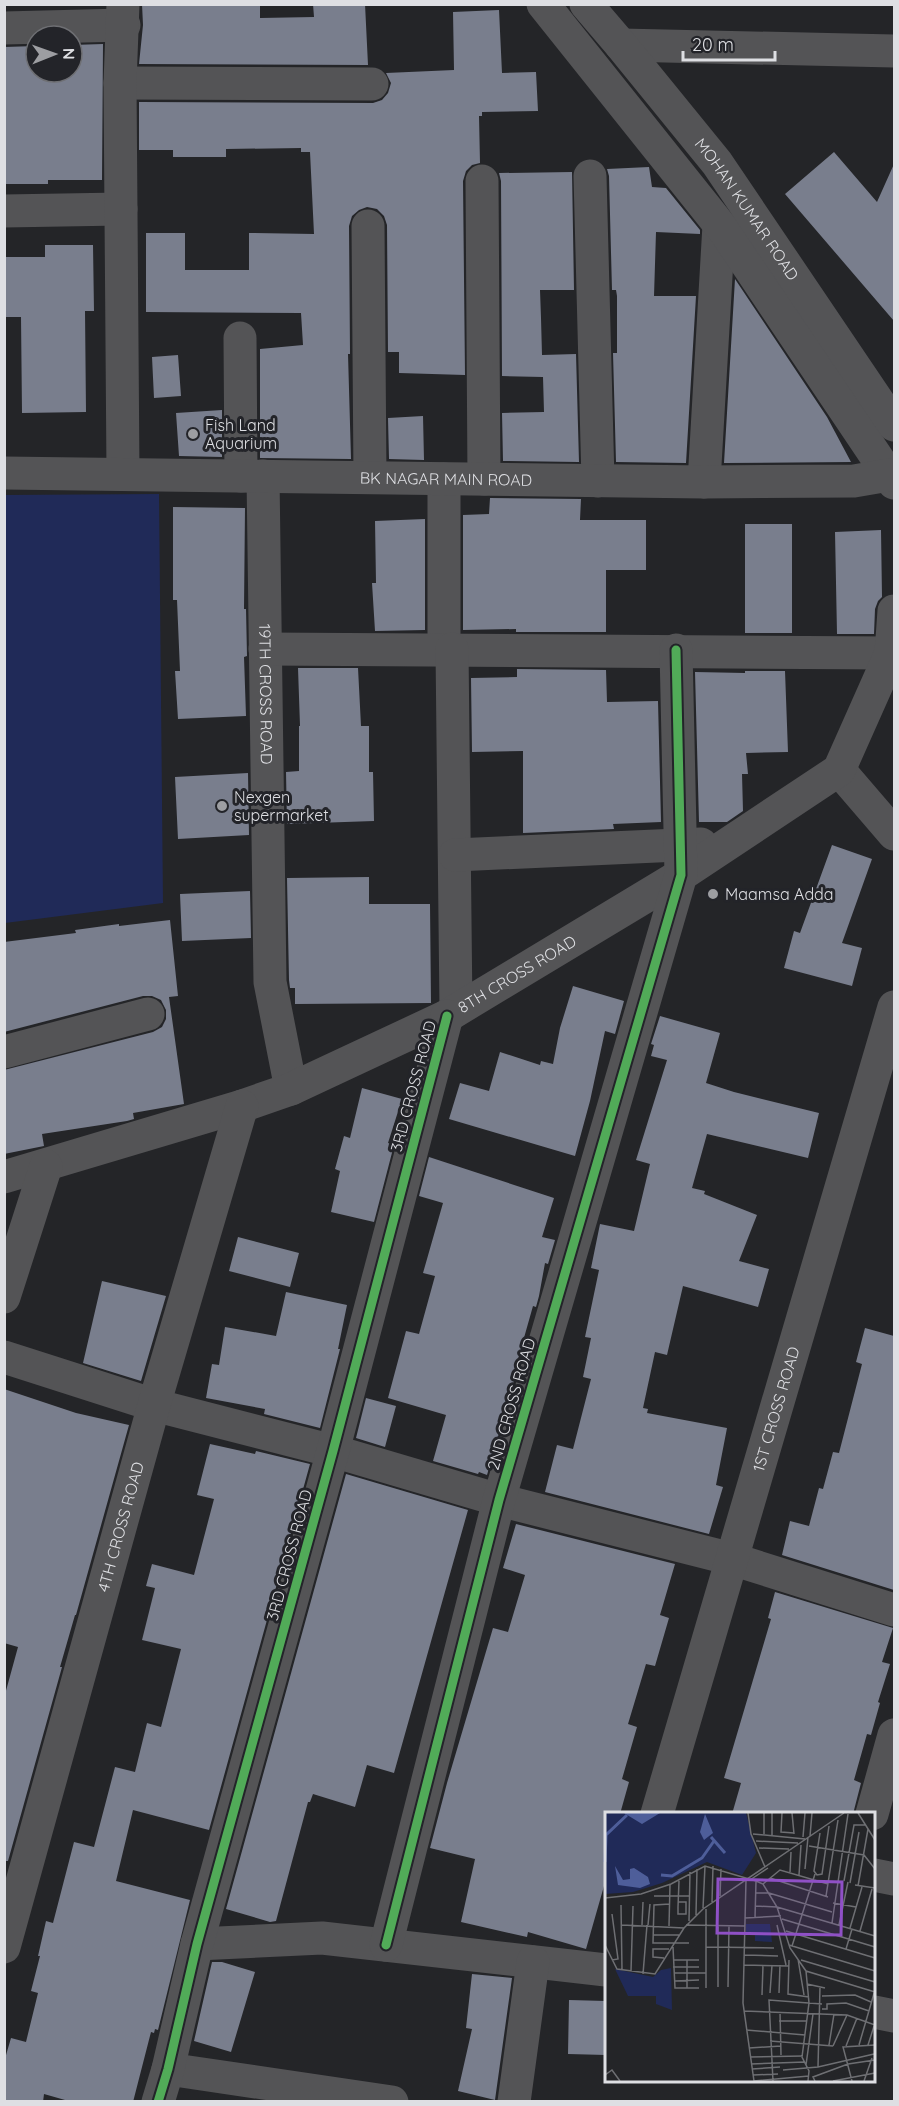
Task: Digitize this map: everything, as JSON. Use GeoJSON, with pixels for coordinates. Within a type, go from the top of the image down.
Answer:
{"type":"FeatureCollection","features":[{"type":"Feature","properties":{"kind":"street"},"geometry":{"type":"LineString","coordinates":[[543,4],[719,225],[892,479]]}},
{"type":"Feature","properties":{"kind":"street","name":"MOHAN KUMAR ROAD"},"geometry":{"type":"LineString","coordinates":[[586,4],[717,163],[894,425]]}},
{"type":"Feature","properties":{"kind":"street"},"geometry":{"type":"LineString","coordinates":[[4,28],[124,15],[120,83],[123,474]]}},
{"type":"Feature","properties":{"kind":"street"},"geometry":{"type":"LineString","coordinates":[[621,45],[894,51]]}},
{"type":"Feature","properties":{"kind":"street"},"geometry":{"type":"LineString","coordinates":[[120,83],[372,84]]}},
{"type":"Feature","properties":{"kind":"street"},"geometry":{"type":"LineString","coordinates":[[590,176],[598,481]]}},
{"type":"Feature","properties":{"kind":"street"},"geometry":{"type":"LineString","coordinates":[[482,181],[483,479]]}},
{"type":"Feature","properties":{"kind":"street"},"geometry":{"type":"LineString","coordinates":[[4,211],[121,209]]}},
{"type":"Feature","properties":{"kind":"street"},"geometry":{"type":"LineString","coordinates":[[704,482],[719,225]]}},
{"type":"Feature","properties":{"kind":"street"},"geometry":{"type":"LineString","coordinates":[[368,226],[370,477]]}},
{"type":"Feature","properties":{"kind":"street","name":"19TH CROSS ROAD"},"geometry":{"type":"LineString","coordinates":[[240,338],[265,649],[270,982],[291,1089]]}},
{"type":"Feature","properties":{"kind":"street","name":"BK NAGAR MAIN ROAD"},"geometry":{"type":"LineString","coordinates":[[4,473],[704,482],[892,479]]}},
{"type":"Feature","properties":{"kind":"street","name":"3RD CROSS ROAD"},"geometry":{"type":"LineString","coordinates":[[158,2102],[168,2069],[197,1944],[452,1013],[455,855],[444,479]]}},
{"type":"Feature","properties":{"kind":"street"},"geometry":{"type":"LineString","coordinates":[[894,611],[891,652],[839,770],[894,834]]}},
{"type":"Feature","properties":{"kind":"street"},"geometry":{"type":"LineString","coordinates":[[265,649],[891,652]]}},
{"type":"Feature","properties":{"kind":"street","name":"2ND CROSS ROAD"},"geometry":{"type":"LineString","coordinates":[[386,1945],[499,1500],[681,860],[676,650]]}},
{"type":"Feature","properties":{"kind":"street","name":"8TH CROSS ROAD"},"geometry":{"type":"LineString","coordinates":[[4,1177],[242,1106],[291,1089],[452,1013],[681,860],[730,843],[839,770]]}},
{"type":"Feature","properties":{"kind":"street"},"geometry":{"type":"LineString","coordinates":[[455,855],[681,860]]}},
{"type":"Feature","properties":{"kind":"street","name":"1ST CROSS ROAD"},"geometry":{"type":"LineString","coordinates":[[658,1812],[894,1007]]}},
{"type":"Feature","properties":{"kind":"street"},"geometry":{"type":"LineString","coordinates":[[4,1052],[148,1014]]}},
{"type":"Feature","properties":{"kind":"street","name":"4TH CROSS ROAD"},"geometry":{"type":"LineString","coordinates":[[4,1947],[154,1405],[242,1106]]}},
{"type":"Feature","properties":{"kind":"street"},"geometry":{"type":"LineString","coordinates":[[4,1297],[46,1166]]}},
{"type":"Feature","properties":{"kind":"street"},"geometry":{"type":"LineString","coordinates":[[4,1357],[154,1405],[333,1451],[499,1500],[732,1559],[894,1610]]}},
{"type":"Feature","properties":{"kind":"street"},"geometry":{"type":"LineString","coordinates":[[873,1812],[894,1735]]}},
{"type":"Feature","properties":{"kind":"street"},"geometry":{"type":"LineString","coordinates":[[875,1875],[894,1879]]}},
{"type":"Feature","properties":{"kind":"street"},"geometry":{"type":"LineString","coordinates":[[197,1944],[322,1938],[605,1970]]}},
{"type":"Feature","properties":{"kind":"street"},"geometry":{"type":"LineString","coordinates":[[514,2102],[533,1962]]}},
{"type":"Feature","properties":{"kind":"street"},"geometry":{"type":"LineString","coordinates":[[875,2012],[894,2016]]}},
{"type":"Feature","properties":{"kind":"street"},"geometry":{"type":"LineString","coordinates":[[168,2069],[392,2102]]}},
{"type":"Feature","properties":{"kind":"shaded area"},"geometry":{"type":"Polygon","coordinates":[[[159,494],[163,903],[5,923],[5,495],[159,494]]]}},
{"type":"Feature","properties":{"kind":"building"},"geometry":{"type":"Polygon","coordinates":[[[142,4],[260,4],[260,18],[314,17],[313,4],[365,4],[368,65],[139,64],[143,25],[142,4]]]}},
{"type":"Feature","properties":{"kind":"building"},"geometry":{"type":"Polygon","coordinates":[[[499,10],[502,73],[536,72],[538,111],[482,112],[482,116],[479,116],[480,163],[472,165],[466,171],[463,181],[465,375],[399,373],[399,352],[388,352],[387,225],[384,216],[377,209],[367,207],[359,210],[352,216],[349,226],[350,354],[348,354],[351,459],[260,458],[260,349],[303,345],[301,313],[146,312],[146,233],[185,233],[185,270],[249,270],[249,233],[314,234],[310,152],[301,152],[301,148],[226,149],[226,157],[173,157],[173,150],[139,150],[139,102],[373,103],[382,100],[388,93],[391,83],[386,73],[454,70],[453,12],[499,10]]]}},
{"type":"Feature","properties":{"kind":"building"},"geometry":{"type":"Polygon","coordinates":[[[103,44],[102,180],[48,180],[48,184],[4,184],[4,47],[24,46],[24,84],[84,84],[84,45],[103,44]]]}},
{"type":"Feature","properties":{"kind":"building"},"geometry":{"type":"Polygon","coordinates":[[[834,152],[877,202],[894,164],[894,321],[785,194],[834,152]]]}},
{"type":"Feature","properties":{"kind":"building"},"geometry":{"type":"Polygon","coordinates":[[[649,167],[652,187],[666,188],[700,230],[700,234],[656,232],[654,296],[696,296],[686,463],[616,462],[613,353],[617,353],[617,296],[616,290],[612,290],[607,169],[649,167]]]}},
{"type":"Feature","properties":{"kind":"building"},"geometry":{"type":"Polygon","coordinates":[[[572,172],[574,290],[540,290],[542,355],[576,354],[579,462],[503,461],[502,413],[544,412],[543,377],[502,376],[501,181],[499,173],[572,172]]]}},
{"type":"Feature","properties":{"kind":"building"},"geometry":{"type":"Polygon","coordinates":[[[45,245],[93,245],[94,311],[85,311],[86,412],[22,413],[21,317],[4,317],[4,257],[45,257],[45,245]]]}},
{"type":"Feature","properties":{"kind":"building"},"geometry":{"type":"Polygon","coordinates":[[[735,279],[827,417],[851,462],[724,463],[735,279]]]}},
{"type":"Feature","properties":{"kind":"building"},"geometry":{"type":"Polygon","coordinates":[[[178,355],[181,396],[154,398],[152,357],[178,355]]]}},
{"type":"Feature","properties":{"kind":"building"},"geometry":{"type":"Polygon","coordinates":[[[222,410],[222,457],[179,456],[176,413],[222,410]]]}},
{"type":"Feature","properties":{"kind":"building"},"geometry":{"type":"Polygon","coordinates":[[[423,416],[424,460],[389,459],[388,418],[423,416]]]}},
{"type":"Feature","properties":{"kind":"building"},"geometry":{"type":"Polygon","coordinates":[[[490,498],[581,499],[580,520],[646,520],[646,570],[606,570],[606,632],[463,630],[463,515],[489,514],[490,498]]]}},
{"type":"Feature","properties":{"kind":"building"},"geometry":{"type":"Polygon","coordinates":[[[173,507],[245,508],[246,716],[178,719],[175,671],[180,671],[177,600],[173,600],[173,507]]]}},
{"type":"Feature","properties":{"kind":"building"},"geometry":{"type":"Polygon","coordinates":[[[425,519],[425,630],[375,631],[372,583],[376,583],[375,521],[425,519]]]}},
{"type":"Feature","properties":{"kind":"building"},"geometry":{"type":"Polygon","coordinates":[[[745,524],[792,524],[792,633],[745,633],[745,524]]]}},
{"type":"Feature","properties":{"kind":"building"},"geometry":{"type":"Polygon","coordinates":[[[881,530],[882,597],[875,609],[874,634],[837,634],[835,532],[881,530]]]}},
{"type":"Feature","properties":{"kind":"building"},"geometry":{"type":"Polygon","coordinates":[[[298,668],[358,668],[361,726],[369,726],[369,772],[373,772],[374,821],[287,824],[286,772],[299,771],[298,668]]]}},
{"type":"Feature","properties":{"kind":"building"},"geometry":{"type":"Polygon","coordinates":[[[517,669],[606,670],[607,702],[658,701],[661,822],[613,824],[614,829],[523,833],[523,751],[472,752],[471,678],[517,677],[517,669]]]}},
{"type":"Feature","properties":{"kind":"building"},"geometry":{"type":"Polygon","coordinates":[[[745,671],[785,671],[788,752],[746,753],[748,774],[742,774],[743,811],[727,822],[699,822],[695,672],[745,673],[745,671]]]}},
{"type":"Feature","properties":{"kind":"building"},"geometry":{"type":"Polygon","coordinates":[[[248,773],[249,835],[178,839],[175,777],[248,773]]]}},
{"type":"Feature","properties":{"kind":"building"},"geometry":{"type":"Polygon","coordinates":[[[832,845],[872,859],[842,943],[862,948],[852,986],[784,968],[794,931],[800,933],[832,845]]]}},
{"type":"Feature","properties":{"kind":"building"},"geometry":{"type":"Polygon","coordinates":[[[369,877],[369,904],[430,904],[431,1003],[295,1004],[295,988],[290,988],[289,980],[287,878],[369,877]]]}},
{"type":"Feature","properties":{"kind":"building"},"geometry":{"type":"Polygon","coordinates":[[[250,891],[251,938],[182,941],[180,894],[250,891]]]}},
{"type":"Feature","properties":{"kind":"building"},"geometry":{"type":"Polygon","coordinates":[[[170,920],[178,996],[169,997],[184,1104],[133,1113],[134,1119],[127,1121],[42,1134],[44,1146],[4,1154],[4,1070],[153,1032],[162,1027],[166,1019],[166,1010],[161,1000],[152,996],[143,996],[4,1032],[4,942],[76,933],[75,930],[119,924],[119,926],[170,920]]]}},
{"type":"Feature","properties":{"kind":"building"},"geometry":{"type":"Polygon","coordinates":[[[573,986],[624,1001],[615,1034],[605,1031],[575,1156],[449,1119],[460,1083],[489,1091],[500,1052],[540,1065],[541,1061],[553,1064],[560,1028],[573,986]]]}},
{"type":"Feature","properties":{"kind":"building"},"geometry":{"type":"Polygon","coordinates":[[[660,1016],[720,1033],[706,1083],[819,1113],[808,1158],[707,1134],[692,1188],[705,1191],[704,1194],[757,1215],[739,1261],[769,1269],[758,1307],[683,1286],[667,1355],[655,1352],[643,1408],[648,1409],[647,1413],[727,1428],[716,1485],[723,1487],[709,1534],[545,1492],[557,1445],[573,1449],[591,1379],[583,1377],[591,1338],[585,1337],[599,1270],[591,1268],[600,1224],[634,1231],[650,1164],[636,1160],[667,1060],[651,1056],[654,1045],[651,1044],[660,1016]]]}},
{"type":"Feature","properties":{"kind":"building"},"geometry":{"type":"Polygon","coordinates":[[[362,1088],[402,1099],[388,1143],[394,1145],[374,1222],[331,1212],[340,1171],[335,1169],[344,1136],[350,1138],[362,1088]]]}},
{"type":"Feature","properties":{"kind":"building"},"geometry":{"type":"Polygon","coordinates":[[[429,1157],[554,1198],[542,1237],[555,1240],[548,1264],[545,1263],[536,1307],[533,1306],[487,1475],[433,1461],[446,1415],[388,1398],[406,1331],[419,1334],[435,1276],[423,1273],[443,1203],[419,1196],[429,1157]]]}},
{"type":"Feature","properties":{"kind":"building"},"geometry":{"type":"Polygon","coordinates":[[[238,1237],[299,1253],[290,1287],[229,1271],[238,1237]]]}},
{"type":"Feature","properties":{"kind":"building"},"geometry":{"type":"Polygon","coordinates":[[[102,1281],[166,1296],[141,1381],[83,1363],[102,1281]]]}},
{"type":"Feature","properties":{"kind":"building"},"geometry":{"type":"Polygon","coordinates":[[[286,1292],[347,1305],[338,1349],[340,1349],[320,1428],[264,1414],[265,1409],[206,1398],[212,1364],[219,1365],[225,1327],[276,1336],[286,1292]]]}},
{"type":"Feature","properties":{"kind":"building"},"geometry":{"type":"Polygon","coordinates":[[[865,1328],[894,1336],[894,1590],[782,1555],[790,1521],[809,1526],[819,1488],[823,1489],[833,1452],[839,1453],[862,1364],[856,1362],[865,1328]]]}},
{"type":"Feature","properties":{"kind":"building"},"geometry":{"type":"Polygon","coordinates":[[[4,1389],[76,1413],[129,1425],[8,1861],[4,1861],[4,1698],[18,1647],[4,1643],[4,1389]]]}},
{"type":"Feature","properties":{"kind":"building"},"geometry":{"type":"Polygon","coordinates":[[[366,1398],[396,1406],[385,1447],[356,1438],[366,1398]]]}},
{"type":"Feature","properties":{"kind":"building"},"geometry":{"type":"Polygon","coordinates":[[[210,1444],[255,1454],[256,1451],[310,1464],[209,1830],[133,1810],[116,1881],[190,1900],[158,2030],[151,2032],[133,2102],[72,2102],[44,2094],[43,2102],[4,2102],[4,2062],[11,2038],[26,2042],[38,1993],[31,1991],[46,1921],[53,1923],[74,1842],[94,1847],[115,1767],[135,1772],[147,1723],[161,1727],[181,1649],[142,1640],[155,1588],[146,1586],[152,1564],[194,1575],[214,1499],[197,1495],[210,1444]]]}},
{"type":"Feature","properties":{"kind":"building"},"geometry":{"type":"Polygon","coordinates":[[[346,1474],[468,1510],[394,1773],[367,1765],[355,1807],[313,1794],[308,1802],[276,1921],[270,1922],[226,1909],[346,1474]]]}},
{"type":"Feature","properties":{"kind":"building"},"geometry":{"type":"Polygon","coordinates":[[[516,1524],[675,1564],[660,1615],[669,1618],[655,1666],[646,1664],[628,1724],[637,1727],[622,1779],[629,1782],[621,1812],[605,1812],[605,1882],[586,1949],[528,1932],[527,1937],[461,1922],[475,1859],[430,1848],[493,1628],[508,1632],[525,1575],[503,1568],[516,1524]]]}},
{"type":"Feature","properties":{"kind":"building"},"geometry":{"type":"Polygon","coordinates":[[[775,1592],[893,1628],[882,1662],[890,1664],[878,1702],[880,1703],[871,1735],[867,1734],[854,1780],[861,1783],[854,1812],[733,1812],[741,1783],[724,1778],[771,1619],[768,1618],[775,1592]]]}},
{"type":"Feature","properties":{"kind":"building"},"geometry":{"type":"Polygon","coordinates":[[[212,1962],[222,1962],[255,1972],[231,2052],[194,2041],[212,1962]]]}},
{"type":"Feature","properties":{"kind":"building"},"geometry":{"type":"Polygon","coordinates":[[[472,1974],[512,1978],[495,2100],[458,2091],[472,2029],[466,2028],[472,1974]]]}},
{"type":"Feature","properties":{"kind":"building"},"geometry":{"type":"Polygon","coordinates":[[[569,2000],[605,2001],[605,2055],[568,2054],[569,2000]]]}},
{"type":"Feature","properties":{"kind":"cycle path"},"geometry":{"type":"LineString","coordinates":[[386,1945],[499,1500],[681,875],[676,650]]}},
{"type":"Feature","properties":{"kind":"cycle path"},"geometry":{"type":"LineString","coordinates":[[158,2102],[168,2069],[197,1944],[333,1451],[447,1016]]}},
{"type":"Feature","properties":{"kind":"place","name":"Fish Land Aquarium"},"geometry":{"type":"Point","coordinates":[193,434]}},
{"type":"Feature","properties":{"kind":"place","name":"Nexgen supermarket"},"geometry":{"type":"Point","coordinates":[222,806]}},
{"type":"Feature","properties":{"kind":"place","name":"Maamsa Adda"},"geometry":{"type":"Point","coordinates":[713,894]}}]}
